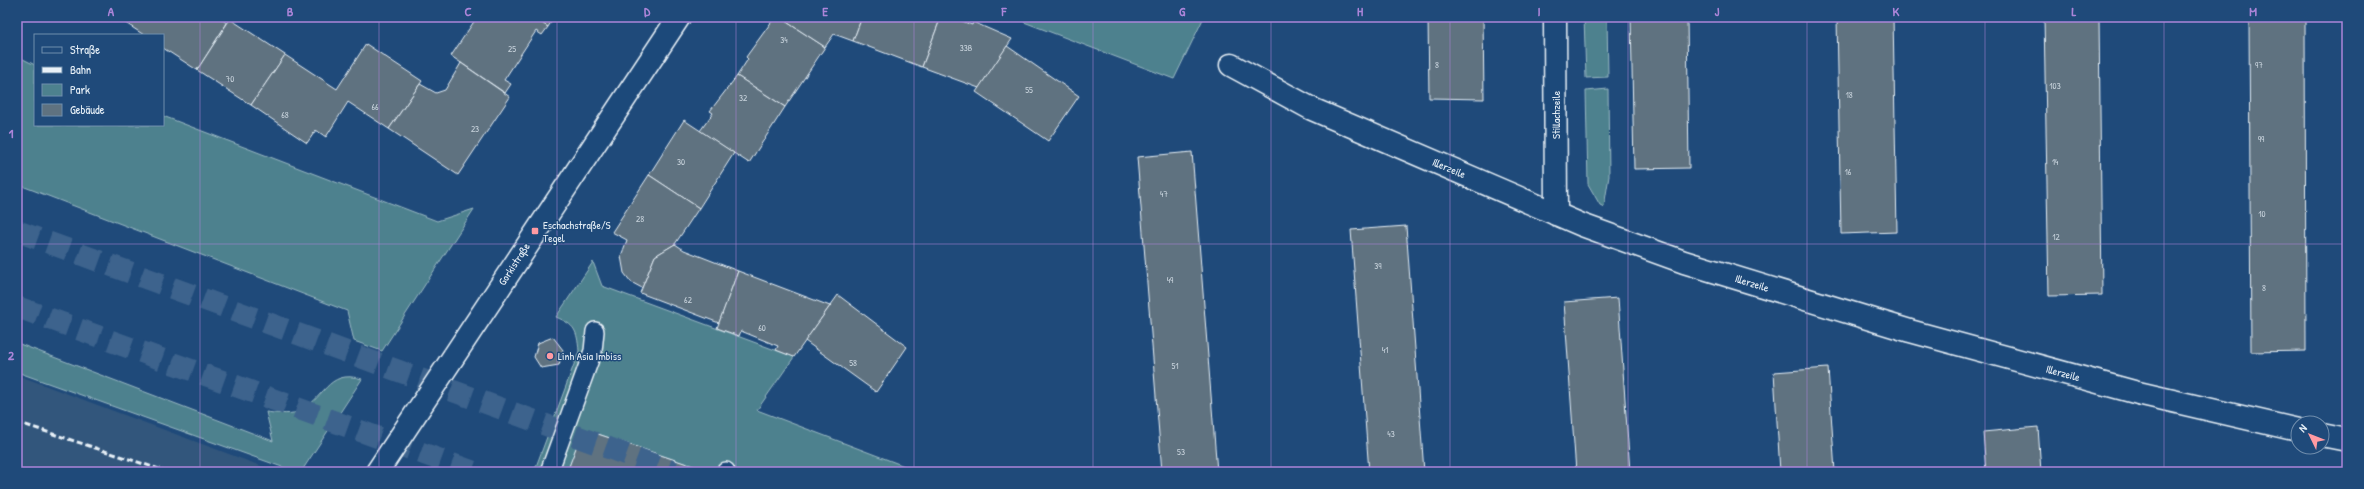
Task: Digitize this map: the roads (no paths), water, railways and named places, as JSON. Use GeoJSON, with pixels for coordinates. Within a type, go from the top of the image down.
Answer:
{"type":"FeatureCollection","features":[{"type":"Feature","properties":{"kind":"street","name":"Gorkistraße"},"geometry":{"type":"LineString","coordinates":[[378,472],[679,17]]}},
{"type":"Feature","properties":{"kind":"street","name":"Stillachzeile"},"geometry":{"type":"LineString","coordinates":[[1555,17],[1556,214]]}},
{"type":"Feature","properties":{"kind":"street","name":"Illerzeile"},"geometry":{"type":"LineString","coordinates":[[1231,65],[1312,109],[1556,214],[1684,262],[1902,328],[2138,393],[2290,428]]}},
{"type":"Feature","properties":{"kind":"street"},"geometry":{"type":"LineString","coordinates":[[2330,437],[2347,440]]}},
{"type":"Feature","properties":{"kind":"lane"},"geometry":{"type":"LineString","coordinates":[[549,472],[593,351],[595,331]]}},
{"type":"Feature","properties":{"kind":"tunnel"},"geometry":{"type":"LineString","coordinates":[[17,231],[674,472]]}},
{"type":"Feature","properties":{"kind":"tunnel"},"geometry":{"type":"LineString","coordinates":[[17,307],[474,472]]}},
{"type":"Feature","properties":{"kind":"railway"},"geometry":{"type":"LineString","coordinates":[[17,422],[168,472]]}},
{"type":"Feature","properties":{"kind":"place","name":"Eschachstraße/S Tegel"},"geometry":{"type":"Point","coordinates":[535,231]}},
{"type":"Feature","properties":{"kind":"place","name":"Linh Asia Imbiss"},"geometry":{"type":"Point","coordinates":[550,356]}}]}
